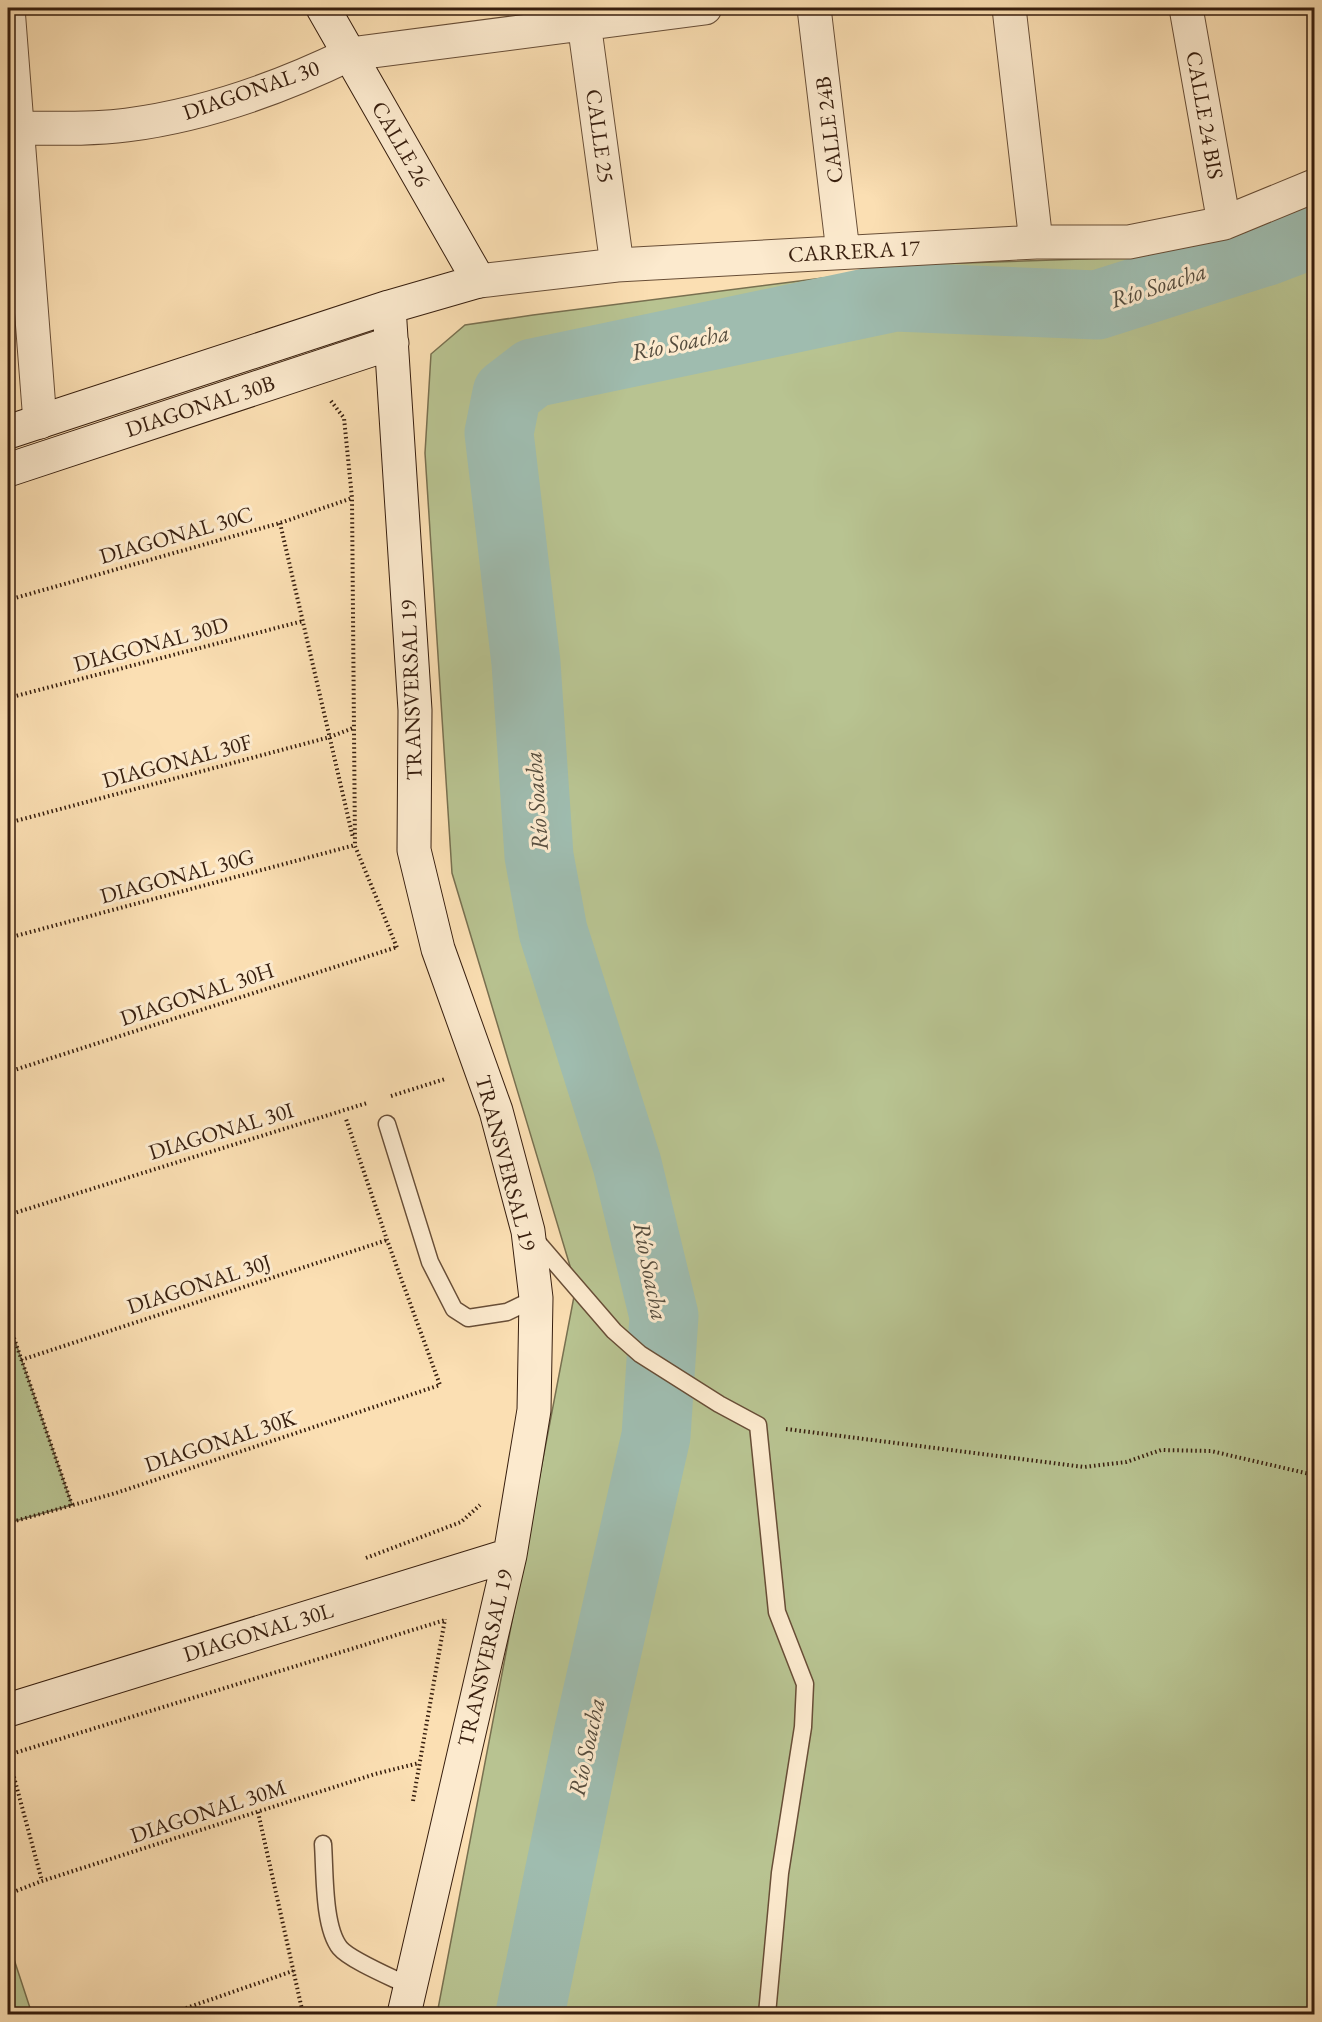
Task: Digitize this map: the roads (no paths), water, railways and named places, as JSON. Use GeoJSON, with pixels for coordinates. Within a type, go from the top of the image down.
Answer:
{"type":"FeatureCollection","features":[{"type":"Feature","properties":{"kind":"street"},"geometry":{"type":"LineString","coordinates":[[8,8],[12,128],[40,422]]}},
{"type":"Feature","properties":{"kind":"street","name":"CALLE 26"},"geometry":{"type":"LineString","coordinates":[[323,8],[479,281]]}},
{"type":"Feature","properties":{"kind":"street","name":"DIAGONAL 30"},"geometry":{"type":"LineString","coordinates":[[12,128],[78,129],[128,125],[201,111],[307,75],[350,54],[583,15],[705,8]]}},
{"type":"Feature","properties":{"kind":"street","name":"CALLE 24B"},"geometry":{"type":"LineString","coordinates":[[814,8],[843,252]]}},
{"type":"Feature","properties":{"kind":"street"},"geometry":{"type":"LineString","coordinates":[[1009,8],[1036,242]]}},
{"type":"Feature","properties":{"kind":"street","name":"CALLE 24 BIS"},"geometry":{"type":"LineString","coordinates":[[1186,8],[1224,223]]}},
{"type":"Feature","properties":{"kind":"street","name":"CALLE 25"},"geometry":{"type":"LineString","coordinates":[[583,15],[617,265]]}},
{"type":"Feature","properties":{"kind":"street","name":"CARRERA 17"},"geometry":{"type":"LineString","coordinates":[[389,307],[479,281],[617,265],[1036,242],[1129,242],[1224,223],[1314,186]]}},
{"type":"Feature","properties":{"kind":"street","name":"DIAGONAL 30B"},"geometry":{"type":"LineString","coordinates":[[8,432],[389,307]]}},
{"type":"Feature","properties":{"kind":"street","name":"TRANSVERSAL 19"},"geometry":{"type":"LineString","coordinates":[[389,307],[415,710],[414,850],[438,949],[496,1111],[528,1231],[536,1298],[534,1410],[510,1555],[406,2000]]}},
{"type":"Feature","properties":{"kind":"street","name":"DIAGONAL 30B"},"geometry":{"type":"LineString","coordinates":[[8,470],[392,343]]}},
{"type":"Feature","properties":{"kind":"street","name":"DIAGONAL 30L"},"geometry":{"type":"LineString","coordinates":[[8,1710],[510,1555]]}},
{"type":"Feature","properties":{"kind":"lane"},"geometry":{"type":"LineString","coordinates":[[387,1124],[430,1262],[454,1309],[468,1318],[507,1312],[536,1298]]}},
{"type":"Feature","properties":{"kind":"lane"},"geometry":{"type":"LineString","coordinates":[[528,1231],[614,1331],[640,1354],[719,1404],[758,1425],[777,1612],[805,1684],[803,1727],[780,1873],[767,2014]]}},
{"type":"Feature","properties":{"kind":"lane"},"geometry":{"type":"LineString","coordinates":[[323,1844],[329,1925],[340,1948],[406,2000]]}},
{"type":"Feature","properties":{"kind":"waterway","name":"Río Soacha"},"geometry":{"type":"LineString","coordinates":[[530,2014],[588,1734],[656,1436],[664,1316],[627,1164],[553,931],[539,856],[526,663],[499,433],[507,393],[533,373],[895,297],[1097,305],[1267,251],[1314,233]]}}]}
